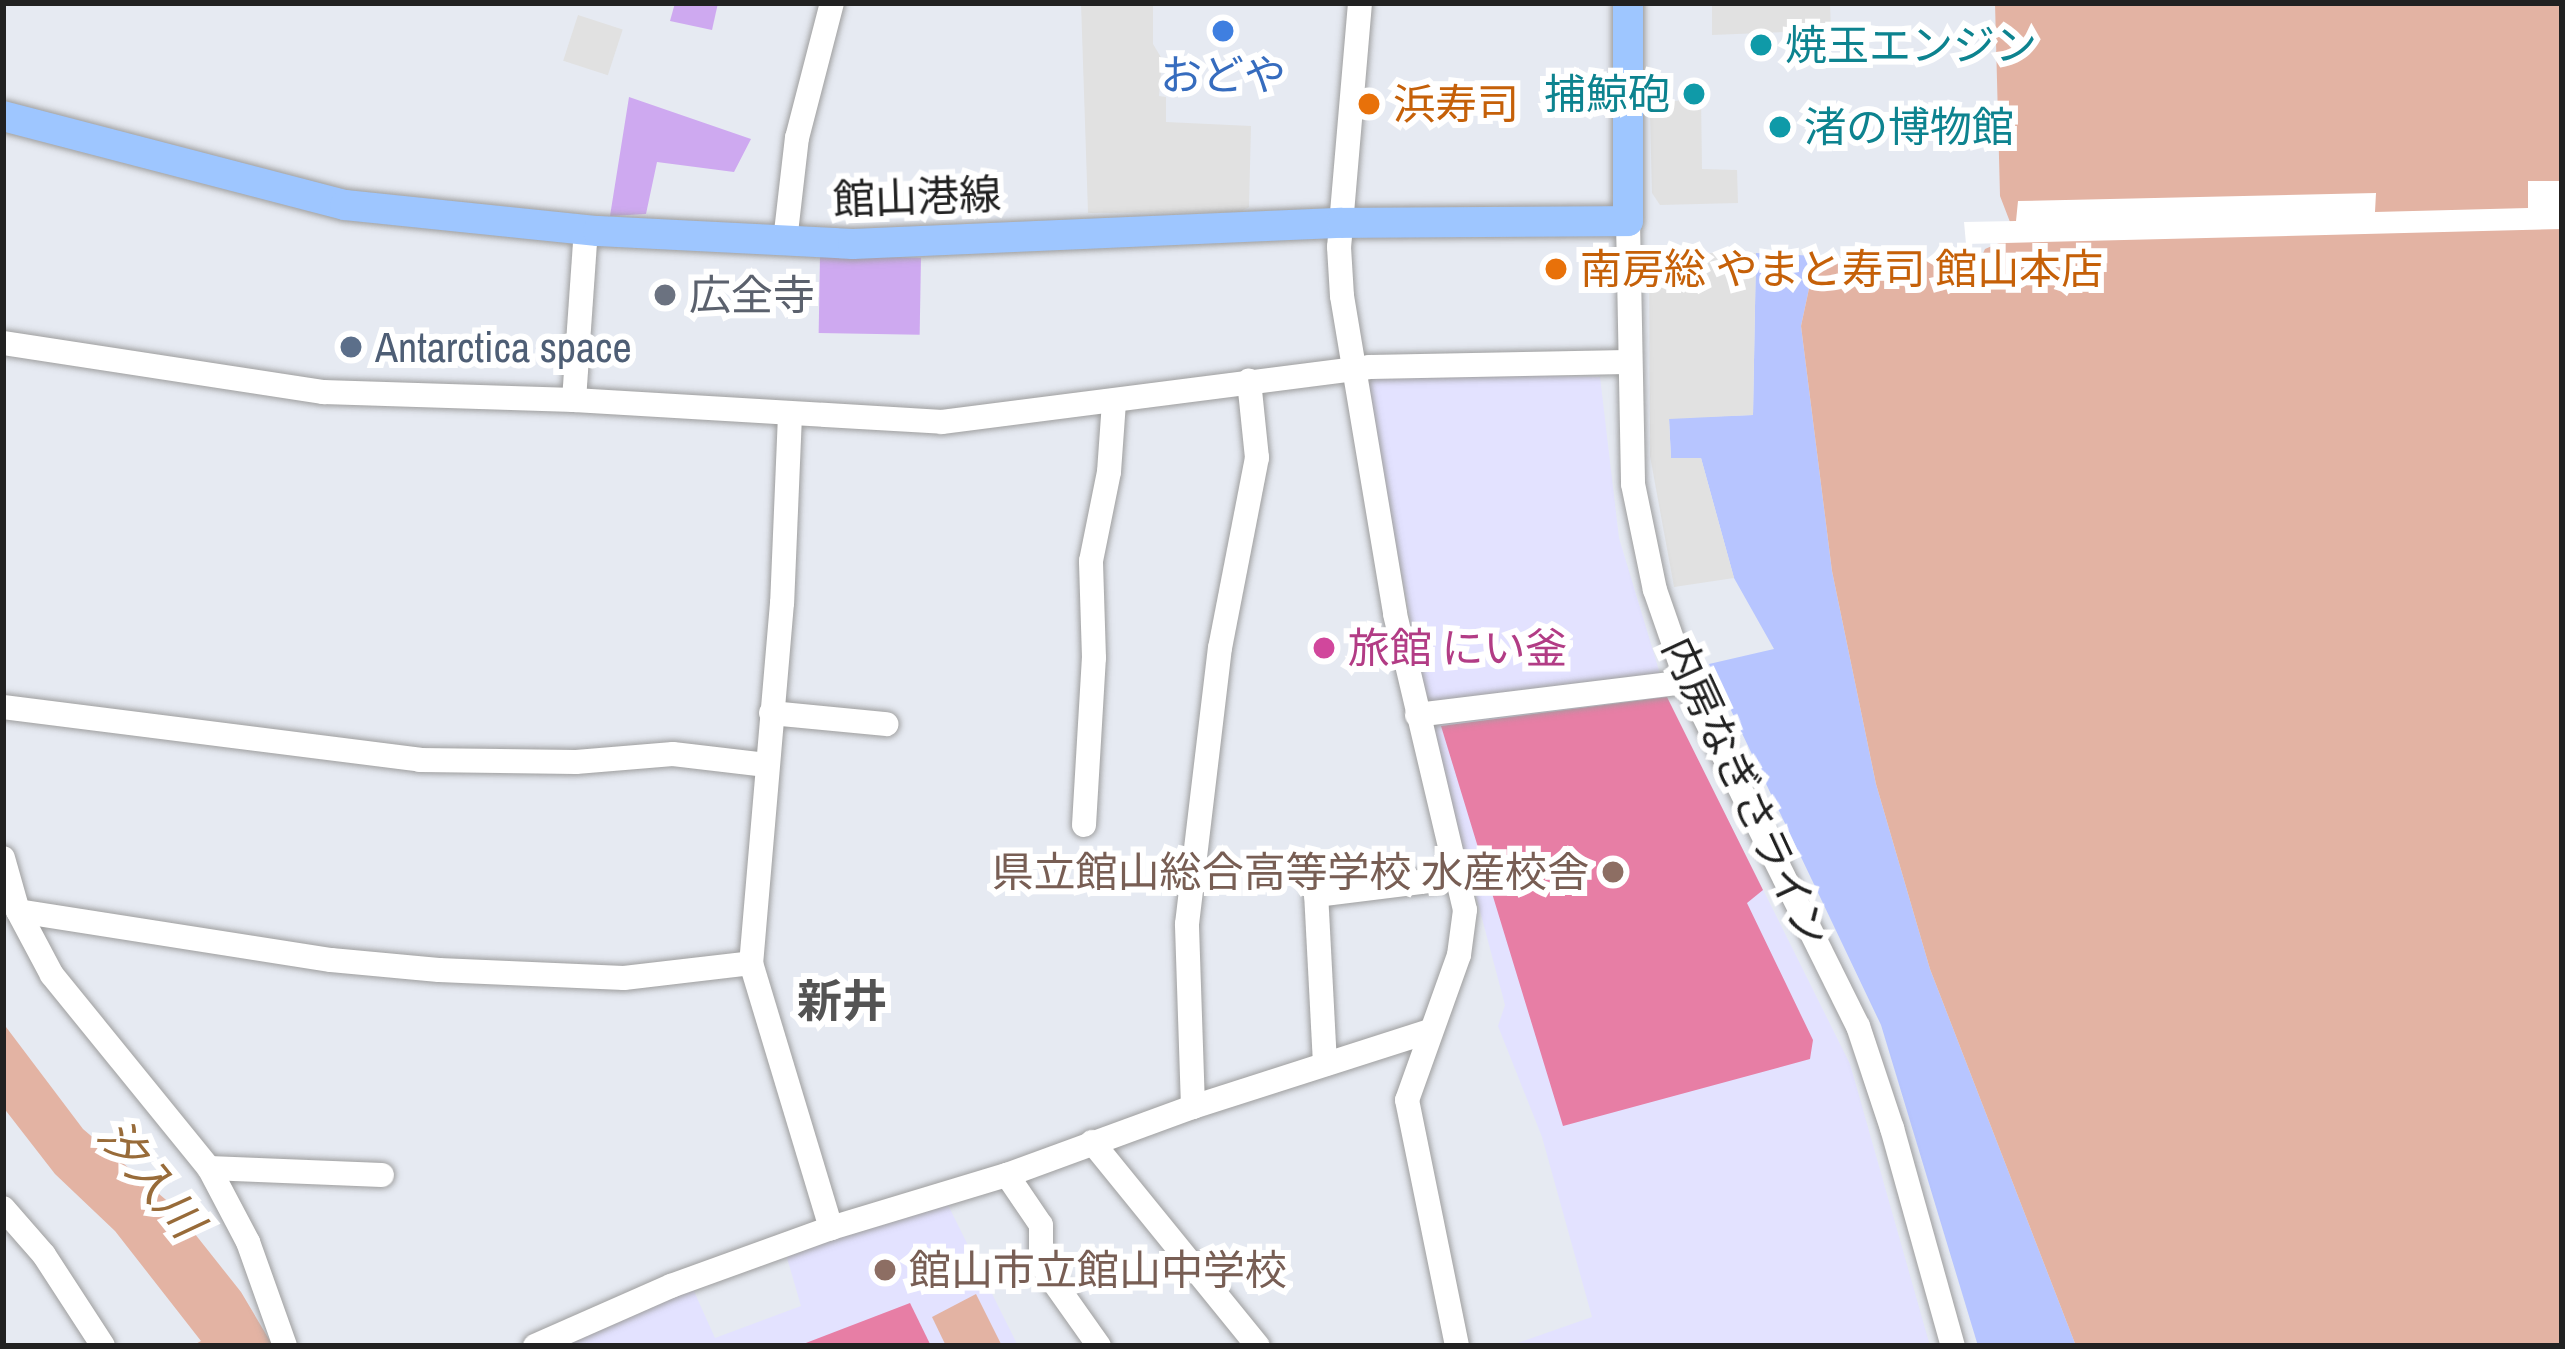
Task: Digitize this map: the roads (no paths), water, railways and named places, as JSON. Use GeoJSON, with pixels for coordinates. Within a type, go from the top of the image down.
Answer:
{"type":"FeatureCollection","features":[{"type":"Feature","properties":{"kind":"main road"},"geometry":{"type":"LineString","coordinates":[[1628,3],[1628,220]]}},
{"type":"Feature","properties":{"kind":"main road","name":"館山港線"},"geometry":{"type":"LineString","coordinates":[[3,116],[345,205],[586,230],[853,244],[1342,223],[1628,220]]}},
{"type":"Feature","properties":{"kind":"street"},"geometry":{"type":"LineString","coordinates":[[1360,3],[1342,223],[1342,296],[1418,715],[1461,877],[1462,941],[1407,1100],[1456,1346]]}},
{"type":"Feature","properties":{"kind":"street"},"geometry":{"type":"LineString","coordinates":[[785,242],[797,138],[829,4]]}},
{"type":"Feature","properties":{"kind":"street","name":"内房なぎさライン"},"geometry":{"type":"LineString","coordinates":[[1628,220],[1627,362],[1641,527],[1687,682],[1858,1026],[1953,1346]]}},
{"type":"Feature","properties":{"kind":"street"},"geometry":{"type":"LineString","coordinates":[[574,400],[586,230]]}},
{"type":"Feature","properties":{"kind":"street"},"geometry":{"type":"LineString","coordinates":[[3,343],[323,392],[574,400],[942,422],[1369,367],[1627,362]]}},
{"type":"Feature","properties":{"kind":"street"},"geometry":{"type":"LineString","coordinates":[[1193,1107],[1187,924],[1220,648],[1257,458],[1249,380]]}},
{"type":"Feature","properties":{"kind":"street"},"geometry":{"type":"LineString","coordinates":[[1084,825],[1094,658],[1090,561],[1109,472],[1114,401]]}},
{"type":"Feature","properties":{"kind":"street"},"geometry":{"type":"LineString","coordinates":[[790,415],[751,963],[831,1228]]}},
{"type":"Feature","properties":{"kind":"street"},"geometry":{"type":"LineString","coordinates":[[1418,715],[1687,682]]}},
{"type":"Feature","properties":{"kind":"street"},"geometry":{"type":"LineString","coordinates":[[3,707],[420,760],[576,762],[673,754],[766,765]]}},
{"type":"Feature","properties":{"kind":"street"},"geometry":{"type":"LineString","coordinates":[[771,713],[886,724]]}},
{"type":"Feature","properties":{"kind":"street"},"geometry":{"type":"LineString","coordinates":[[3,858],[18,911],[52,975],[209,1168],[248,1242],[285,1346]]}},
{"type":"Feature","properties":{"kind":"street"},"geometry":{"type":"LineString","coordinates":[[1325,1064],[1316,896],[1461,877]]}},
{"type":"Feature","properties":{"kind":"street"},"geometry":{"type":"LineString","coordinates":[[18,911],[331,960],[439,970],[624,978],[751,963]]}},
{"type":"Feature","properties":{"kind":"street"},"geometry":{"type":"LineString","coordinates":[[535,1346],[671,1286],[831,1228],[1007,1175],[1193,1107],[1430,1031]]}},
{"type":"Feature","properties":{"kind":"street"},"geometry":{"type":"LineString","coordinates":[[1092,1142],[1258,1346]]}},
{"type":"Feature","properties":{"kind":"street"},"geometry":{"type":"LineString","coordinates":[[209,1168],[382,1175]]}},
{"type":"Feature","properties":{"kind":"street"},"geometry":{"type":"LineString","coordinates":[[1007,1175],[1041,1225],[1041,1264],[1099,1346]]}},
{"type":"Feature","properties":{"kind":"street"},"geometry":{"type":"LineString","coordinates":[[3,1208],[44,1255],[103,1346]]}},
{"type":"Feature","properties":{"kind":"place","name":"おどや"},"geometry":{"type":"Point","coordinates":[1223,31]}},
{"type":"Feature","properties":{"kind":"place","name":"焼玉エンジン"},"geometry":{"type":"Point","coordinates":[1761,45]}},
{"type":"Feature","properties":{"kind":"place","name":"捕鯨砲"},"geometry":{"type":"Point","coordinates":[1694,94]}},
{"type":"Feature","properties":{"kind":"place","name":"浜寿司"},"geometry":{"type":"Point","coordinates":[1369,104]}},
{"type":"Feature","properties":{"kind":"place","name":"渚の博物館"},"geometry":{"type":"Point","coordinates":[1780,127]}},
{"type":"Feature","properties":{"kind":"place","name":"南房総 やまと寿司 館山本店"},"geometry":{"type":"Point","coordinates":[1556,269]}},
{"type":"Feature","properties":{"kind":"place","name":"広全寺"},"geometry":{"type":"Point","coordinates":[665,295]}},
{"type":"Feature","properties":{"kind":"place","name":"Antarctica space"},"geometry":{"type":"Point","coordinates":[351,347]}},
{"type":"Feature","properties":{"kind":"place","name":"旅館 にい釜"},"geometry":{"type":"Point","coordinates":[1324,648]}},
{"type":"Feature","properties":{"kind":"place","name":"県立館山総合高等学校 水産校舎"},"geometry":{"type":"Point","coordinates":[1613,872]}},
{"type":"Feature","properties":{"kind":"place","name":"館山市立館山中学校"},"geometry":{"type":"Point","coordinates":[885,1270]}},
{"type":"Feature","properties":{"kind":"district","name":"新井"},"geometry":{"type":"Point","coordinates":[842,1001]}},
{"type":"Feature","properties":{"kind":"water label","name":"汐入川"},"geometry":{"type":"Point","coordinates":[151,1178]}}]}
